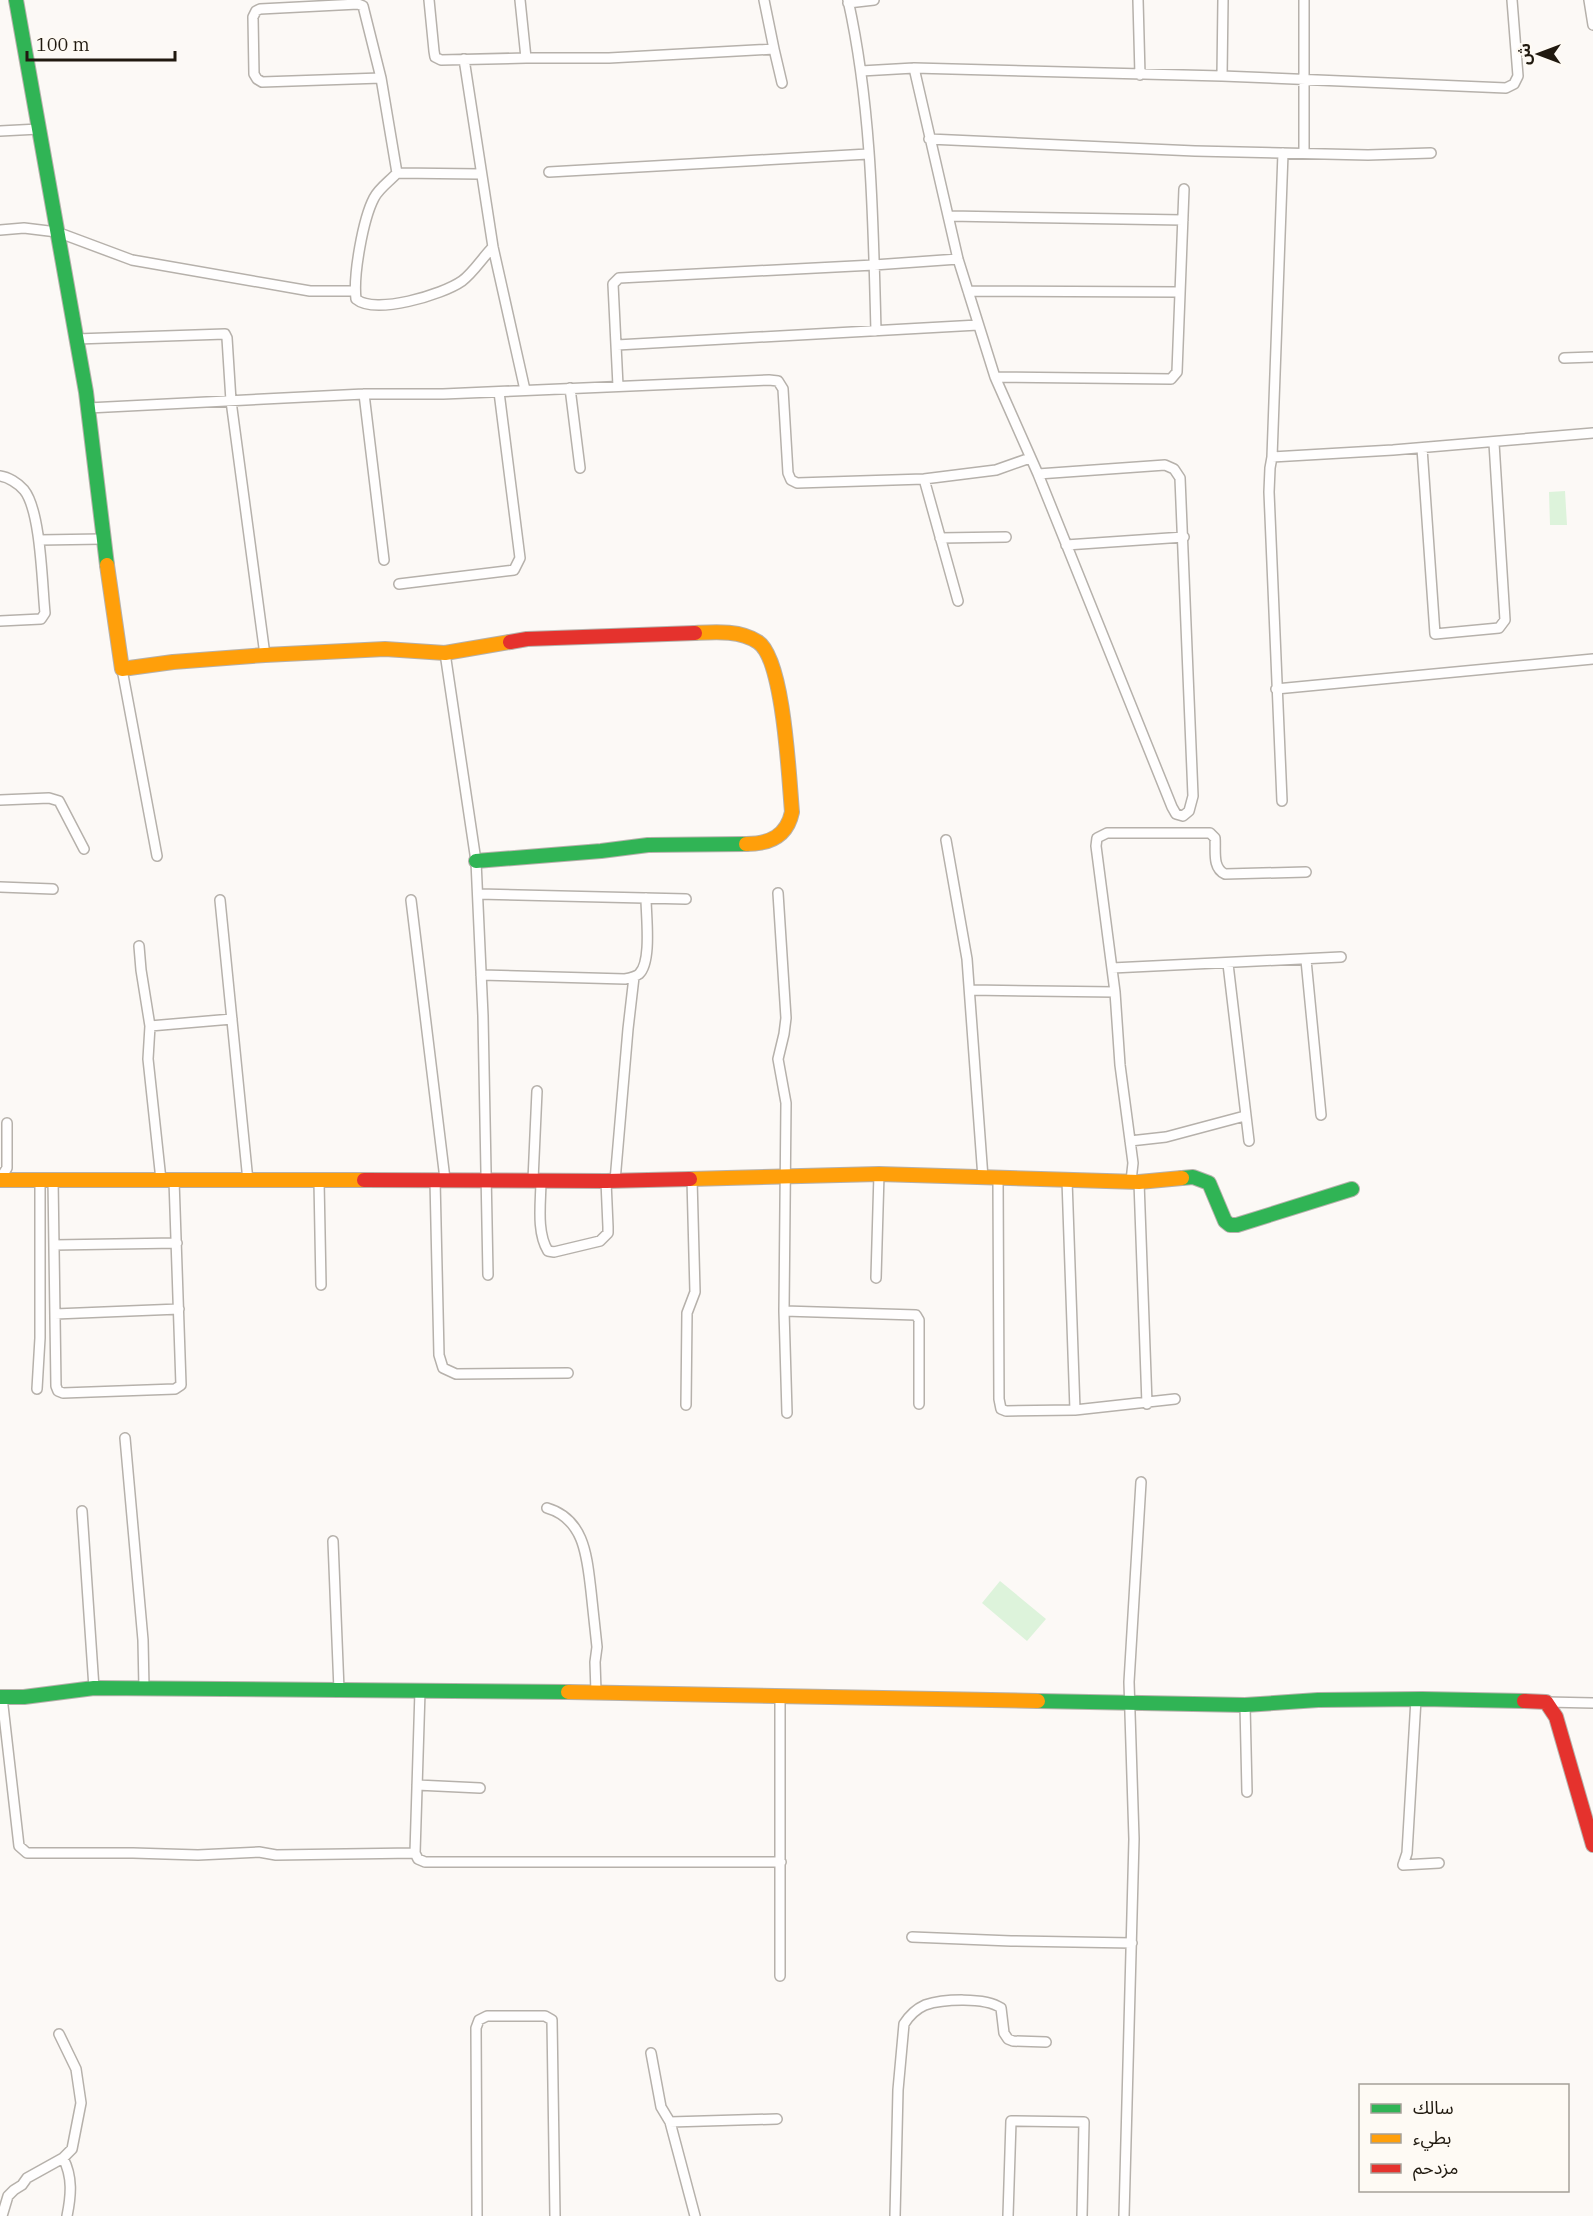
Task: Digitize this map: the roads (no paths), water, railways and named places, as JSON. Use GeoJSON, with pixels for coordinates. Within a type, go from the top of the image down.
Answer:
{"type":"FeatureCollection","features":[{"type":"Feature","properties":{"kind":"street"},"geometry":{"type":"LineString","coordinates":[[16,0],[88,408],[103,539],[122,669],[157,856]]}},
{"type":"Feature","properties":{"kind":"street"},"geometry":{"type":"LineString","coordinates":[[429,0],[435,57],[441,60],[609,58],[774,49]]}},
{"type":"Feature","properties":{"kind":"street"},"geometry":{"type":"LineString","coordinates":[[520,0],[526,58]]}},
{"type":"Feature","properties":{"kind":"street"},"geometry":{"type":"LineString","coordinates":[[764,0],[782,83]]}},
{"type":"Feature","properties":{"kind":"street"},"geometry":{"type":"LineString","coordinates":[[874,0],[848,2],[861,71],[868,154],[876,331]]}},
{"type":"Feature","properties":{"kind":"street"},"geometry":{"type":"LineString","coordinates":[[1138,0],[1140,75]]}},
{"type":"Feature","properties":{"kind":"street"},"geometry":{"type":"LineString","coordinates":[[1222,76],[1223,0]]}},
{"type":"Feature","properties":{"kind":"street"},"geometry":{"type":"LineString","coordinates":[[1304,0],[1304,153]]}},
{"type":"Feature","properties":{"kind":"street"},"geometry":{"type":"LineString","coordinates":[[861,71],[914,68],[1222,76],[1506,88],[1514,84],[1518,76],[1512,0]]}},
{"type":"Feature","properties":{"kind":"street"},"geometry":{"type":"LineString","coordinates":[[1589,0],[1593,25]]}},
{"type":"Feature","properties":{"kind":"street"},"geometry":{"type":"LineString","coordinates":[[381,78],[262,82],[254,74],[253,17],[256,11],[358,3],[363,6],[381,78],[397,173]]}},
{"type":"Feature","properties":{"kind":"street"},"geometry":{"type":"LineString","coordinates":[[464,58],[493,247],[525,390]]}},
{"type":"Feature","properties":{"kind":"street"},"geometry":{"type":"LineString","coordinates":[[914,68],[958,259],[995,377],[1038,474],[1172,807],[1176,814],[1183,816],[1189,811],[1193,796],[1180,478],[1174,469],[1165,465],[1038,474]]}},
{"type":"Feature","properties":{"kind":"street"},"geometry":{"type":"LineString","coordinates":[[0,131],[39,129]]}},
{"type":"Feature","properties":{"kind":"street"},"geometry":{"type":"LineString","coordinates":[[929,139],[1195,152],[1368,155],[1431,153]]}},
{"type":"Feature","properties":{"kind":"street"},"geometry":{"type":"LineString","coordinates":[[1282,801],[1269,492],[1283,153]]}},
{"type":"Feature","properties":{"kind":"street"},"geometry":{"type":"LineString","coordinates":[[549,172],[868,154]]}},
{"type":"Feature","properties":{"kind":"street"},"geometry":{"type":"LineString","coordinates":[[480,174],[397,173],[375,195],[369,210],[356,274],[356,299],[361,304],[405,302],[436,293],[463,280],[493,247]]}},
{"type":"Feature","properties":{"kind":"street"},"geometry":{"type":"LineString","coordinates":[[995,377],[1171,379],[1177,372],[1184,189]]}},
{"type":"Feature","properties":{"kind":"street"},"geometry":{"type":"LineString","coordinates":[[949,216],[1183,220]]}},
{"type":"Feature","properties":{"kind":"street"},"geometry":{"type":"LineString","coordinates":[[0,230],[24,228],[57,232],[132,260],[310,291],[355,291]]}},
{"type":"Feature","properties":{"kind":"street"},"geometry":{"type":"LineString","coordinates":[[618,386],[613,284],[619,278],[958,259]]}},
{"type":"Feature","properties":{"kind":"street"},"geometry":{"type":"LineString","coordinates":[[968,291],[1179,292]]}},
{"type":"Feature","properties":{"kind":"street"},"geometry":{"type":"LineString","coordinates":[[617,345],[978,325]]}},
{"type":"Feature","properties":{"kind":"street"},"geometry":{"type":"LineString","coordinates":[[76,339],[225,334],[231,401],[264,655]]}},
{"type":"Feature","properties":{"kind":"street"},"geometry":{"type":"LineString","coordinates":[[1564,358],[1593,357]]}},
{"type":"Feature","properties":{"kind":"street"},"geometry":{"type":"LineString","coordinates":[[88,408],[364,394],[499,392],[769,380],[778,381],[783,389],[788,473],[791,480],[805,484],[924,479],[996,470],[1030,458]]}},
{"type":"Feature","properties":{"kind":"street"},"geometry":{"type":"LineString","coordinates":[[570,388],[580,468]]}},
{"type":"Feature","properties":{"kind":"street"},"geometry":{"type":"LineString","coordinates":[[399,584],[514,570],[518,564],[520,558],[499,392]]}},
{"type":"Feature","properties":{"kind":"street"},"geometry":{"type":"LineString","coordinates":[[364,394],[384,560]]}},
{"type":"Feature","properties":{"kind":"street"},"geometry":{"type":"LineString","coordinates":[[1272,457],[1494,443],[1593,433]]}},
{"type":"Feature","properties":{"kind":"street"},"geometry":{"type":"LineString","coordinates":[[1422,448],[1434,633],[1499,628],[1505,620],[1494,443]]}},
{"type":"Feature","properties":{"kind":"street"},"geometry":{"type":"LineString","coordinates":[[0,476],[24,490],[32,511],[39,540],[45,613],[42,619],[0,621]]}},
{"type":"Feature","properties":{"kind":"street"},"geometry":{"type":"LineString","coordinates":[[924,479],[958,601]]}},
{"type":"Feature","properties":{"kind":"street"},"geometry":{"type":"LineString","coordinates":[[940,538],[1006,537]]}},
{"type":"Feature","properties":{"kind":"street"},"geometry":{"type":"LineString","coordinates":[[1066,545],[1184,537]]}},
{"type":"Feature","properties":{"kind":"street"},"geometry":{"type":"LineString","coordinates":[[39,540],[103,539]]}},
{"type":"Feature","properties":{"kind":"street"},"geometry":{"type":"LineString","coordinates":[[122,669],[173,662],[264,655],[385,649],[445,653],[527,639],[630,634],[740,633],[760,643],[766,650],[774,669],[781,704],[792,812],[789,825],[781,836],[756,844],[648,845],[477,861]]}},
{"type":"Feature","properties":{"kind":"street"},"geometry":{"type":"LineString","coordinates":[[445,653],[477,861],[488,1275]]}},
{"type":"Feature","properties":{"kind":"street"},"geometry":{"type":"LineString","coordinates":[[1276,689],[1593,658]]}},
{"type":"Feature","properties":{"kind":"street"},"geometry":{"type":"LineString","coordinates":[[0,800],[49,798],[59,801],[84,849]]}},
{"type":"Feature","properties":{"kind":"street"},"geometry":{"type":"LineString","coordinates":[[1147,1404],[1135,1181],[1120,1065],[1115,992],[1096,846],[1097,838],[1101,834],[1210,832],[1215,838],[1216,866],[1225,874],[1306,872]]}},
{"type":"Feature","properties":{"kind":"street"},"geometry":{"type":"LineString","coordinates":[[946,840],[963,932],[970,990],[983,1178]]}},
{"type":"Feature","properties":{"kind":"street"},"geometry":{"type":"LineString","coordinates":[[0,886],[53,889]]}},
{"type":"Feature","properties":{"kind":"street"},"geometry":{"type":"LineString","coordinates":[[778,893],[786,1018],[778,1059],[786,1104],[784,1311],[787,1413]]}},
{"type":"Feature","properties":{"kind":"street"},"geometry":{"type":"LineString","coordinates":[[478,894],[686,899]]}},
{"type":"Feature","properties":{"kind":"street"},"geometry":{"type":"LineString","coordinates":[[481,975],[625,979],[634,977],[640,973],[646,960],[646,898]]}},
{"type":"Feature","properties":{"kind":"street"},"geometry":{"type":"LineString","coordinates":[[220,900],[248,1181]]}},
{"type":"Feature","properties":{"kind":"street"},"geometry":{"type":"LineString","coordinates":[[411,900],[440,1180],[439,1355],[443,1368],[456,1374],[568,1373]]}},
{"type":"Feature","properties":{"kind":"street"},"geometry":{"type":"LineString","coordinates":[[47,1179],[54,1245],[56,1386],[61,1393],[180,1387],[182,1382],[177,1243],[148,1059],[150,1026],[141,970],[140,946]]}},
{"type":"Feature","properties":{"kind":"street"},"geometry":{"type":"LineString","coordinates":[[1112,968],[1341,957]]}},
{"type":"Feature","properties":{"kind":"street"},"geometry":{"type":"LineString","coordinates":[[1306,960],[1321,1115]]}},
{"type":"Feature","properties":{"kind":"street"},"geometry":{"type":"LineString","coordinates":[[1228,964],[1249,1141]]}},
{"type":"Feature","properties":{"kind":"street"},"geometry":{"type":"LineString","coordinates":[[537,1091],[537,1180],[544,1245],[548,1251],[554,1252],[600,1241],[604,1238],[608,1227],[634,977]]}},
{"type":"Feature","properties":{"kind":"street"},"geometry":{"type":"LineString","coordinates":[[970,990],[1115,992]]}},
{"type":"Feature","properties":{"kind":"street"},"geometry":{"type":"LineString","coordinates":[[150,1026],[232,1019]]}},
{"type":"Feature","properties":{"kind":"street"},"geometry":{"type":"LineString","coordinates":[[1130,1141],[1166,1137],[1241,1117]]}},
{"type":"Feature","properties":{"kind":"street"},"geometry":{"type":"LineString","coordinates":[[0,1179],[7,1168],[7,1123]]}},
{"type":"Feature","properties":{"kind":"street"},"geometry":{"type":"LineString","coordinates":[[876,1278],[879,1174]]}},
{"type":"Feature","properties":{"kind":"street"},"geometry":{"type":"LineString","coordinates":[[0,1179],[611,1181],[879,1174],[1135,1181],[1193,1177],[1212,1187],[1225,1221],[1237,1226],[1352,1189]]}},
{"type":"Feature","properties":{"kind":"street"},"geometry":{"type":"LineString","coordinates":[[37,1389],[47,1179]]}},
{"type":"Feature","properties":{"kind":"street"},"geometry":{"type":"LineString","coordinates":[[686,1405],[687,1313],[695,1292],[692,1179]]}},
{"type":"Feature","properties":{"kind":"street"},"geometry":{"type":"LineString","coordinates":[[998,1179],[999,1405],[1001,1409],[1006,1411],[1075,1410],[1175,1400]]}},
{"type":"Feature","properties":{"kind":"street"},"geometry":{"type":"LineString","coordinates":[[1067,1179],[1075,1410]]}},
{"type":"Feature","properties":{"kind":"street"},"geometry":{"type":"LineString","coordinates":[[319,1181],[321,1285]]}},
{"type":"Feature","properties":{"kind":"street"},"geometry":{"type":"LineString","coordinates":[[54,1245],[177,1243]]}},
{"type":"Feature","properties":{"kind":"street"},"geometry":{"type":"LineString","coordinates":[[55,1314],[179,1309]]}},
{"type":"Feature","properties":{"kind":"street"},"geometry":{"type":"LineString","coordinates":[[784,1311],[916,1315],[919,1320],[919,1404]]}},
{"type":"Feature","properties":{"kind":"street"},"geometry":{"type":"LineString","coordinates":[[125,1438],[143,1640],[144,1689]]}},
{"type":"Feature","properties":{"kind":"street"},"geometry":{"type":"LineString","coordinates":[[1124,2216],[1134,1839],[1133,1700],[1142,1482]]}},
{"type":"Feature","properties":{"kind":"street"},"geometry":{"type":"LineString","coordinates":[[547,1508],[565,1517],[576,1529],[583,1543],[588,1563],[597,1647],[596,1692]]}},
{"type":"Feature","properties":{"kind":"street"},"geometry":{"type":"LineString","coordinates":[[82,1511],[94,1688]]}},
{"type":"Feature","properties":{"kind":"street"},"geometry":{"type":"LineString","coordinates":[[333,1541],[339,1690]]}},
{"type":"Feature","properties":{"kind":"street"},"geometry":{"type":"LineString","coordinates":[[416,1853],[276,1854],[259,1852],[198,1855],[133,1852],[27,1853],[19,1846],[1,1697],[24,1697],[94,1688],[596,1692],[1133,1700],[1245,1705],[1318,1700],[1416,1699],[1593,1703]]}},
{"type":"Feature","properties":{"kind":"street"},"geometry":{"type":"LineString","coordinates":[[420,1691],[416,1853],[418,1859],[425,1862],[781,1862]]}},
{"type":"Feature","properties":{"kind":"street"},"geometry":{"type":"LineString","coordinates":[[780,1696],[780,1976]]}},
{"type":"Feature","properties":{"kind":"street"},"geometry":{"type":"LineString","coordinates":[[1416,1699],[1407,1853],[1403,1864],[1439,1863]]}},
{"type":"Feature","properties":{"kind":"street"},"geometry":{"type":"LineString","coordinates":[[1546,1702],[1556,1717],[1593,1845]]}},
{"type":"Feature","properties":{"kind":"street"},"geometry":{"type":"LineString","coordinates":[[1245,1705],[1247,1792]]}},
{"type":"Feature","properties":{"kind":"street"},"geometry":{"type":"LineString","coordinates":[[417,1785],[480,1788]]}},
{"type":"Feature","properties":{"kind":"street"},"geometry":{"type":"LineString","coordinates":[[912,1937],[1132,1943]]}},
{"type":"Feature","properties":{"kind":"street"},"geometry":{"type":"LineString","coordinates":[[895,2216],[898,2090],[904,2024],[908,2017],[926,2005],[983,2001],[1000,2008],[1004,2033],[1008,2039],[1046,2042]]}},
{"type":"Feature","properties":{"kind":"street"},"geometry":{"type":"LineString","coordinates":[[477,2216],[477,2024],[481,2018],[487,2016],[545,2016],[552,2020],[553,2024],[555,2216]]}},
{"type":"Feature","properties":{"kind":"street"},"geometry":{"type":"LineString","coordinates":[[2,2216],[8,2196],[14,2190],[27,2178],[63,2158],[72,2149],[81,2103],[76,2069],[59,2034]]}},
{"type":"Feature","properties":{"kind":"street"},"geometry":{"type":"LineString","coordinates":[[651,2053],[661,2107],[670,2122],[695,2216]]}},
{"type":"Feature","properties":{"kind":"street"},"geometry":{"type":"LineString","coordinates":[[670,2122],[777,2119]]}},
{"type":"Feature","properties":{"kind":"street"},"geometry":{"type":"LineString","coordinates":[[1008,2216],[1011,2121],[1084,2122],[1082,2216]]}},
{"type":"Feature","properties":{"kind":"street"},"geometry":{"type":"LineString","coordinates":[[63,2158],[69,2170],[71,2185],[67,2216]]}}]}
